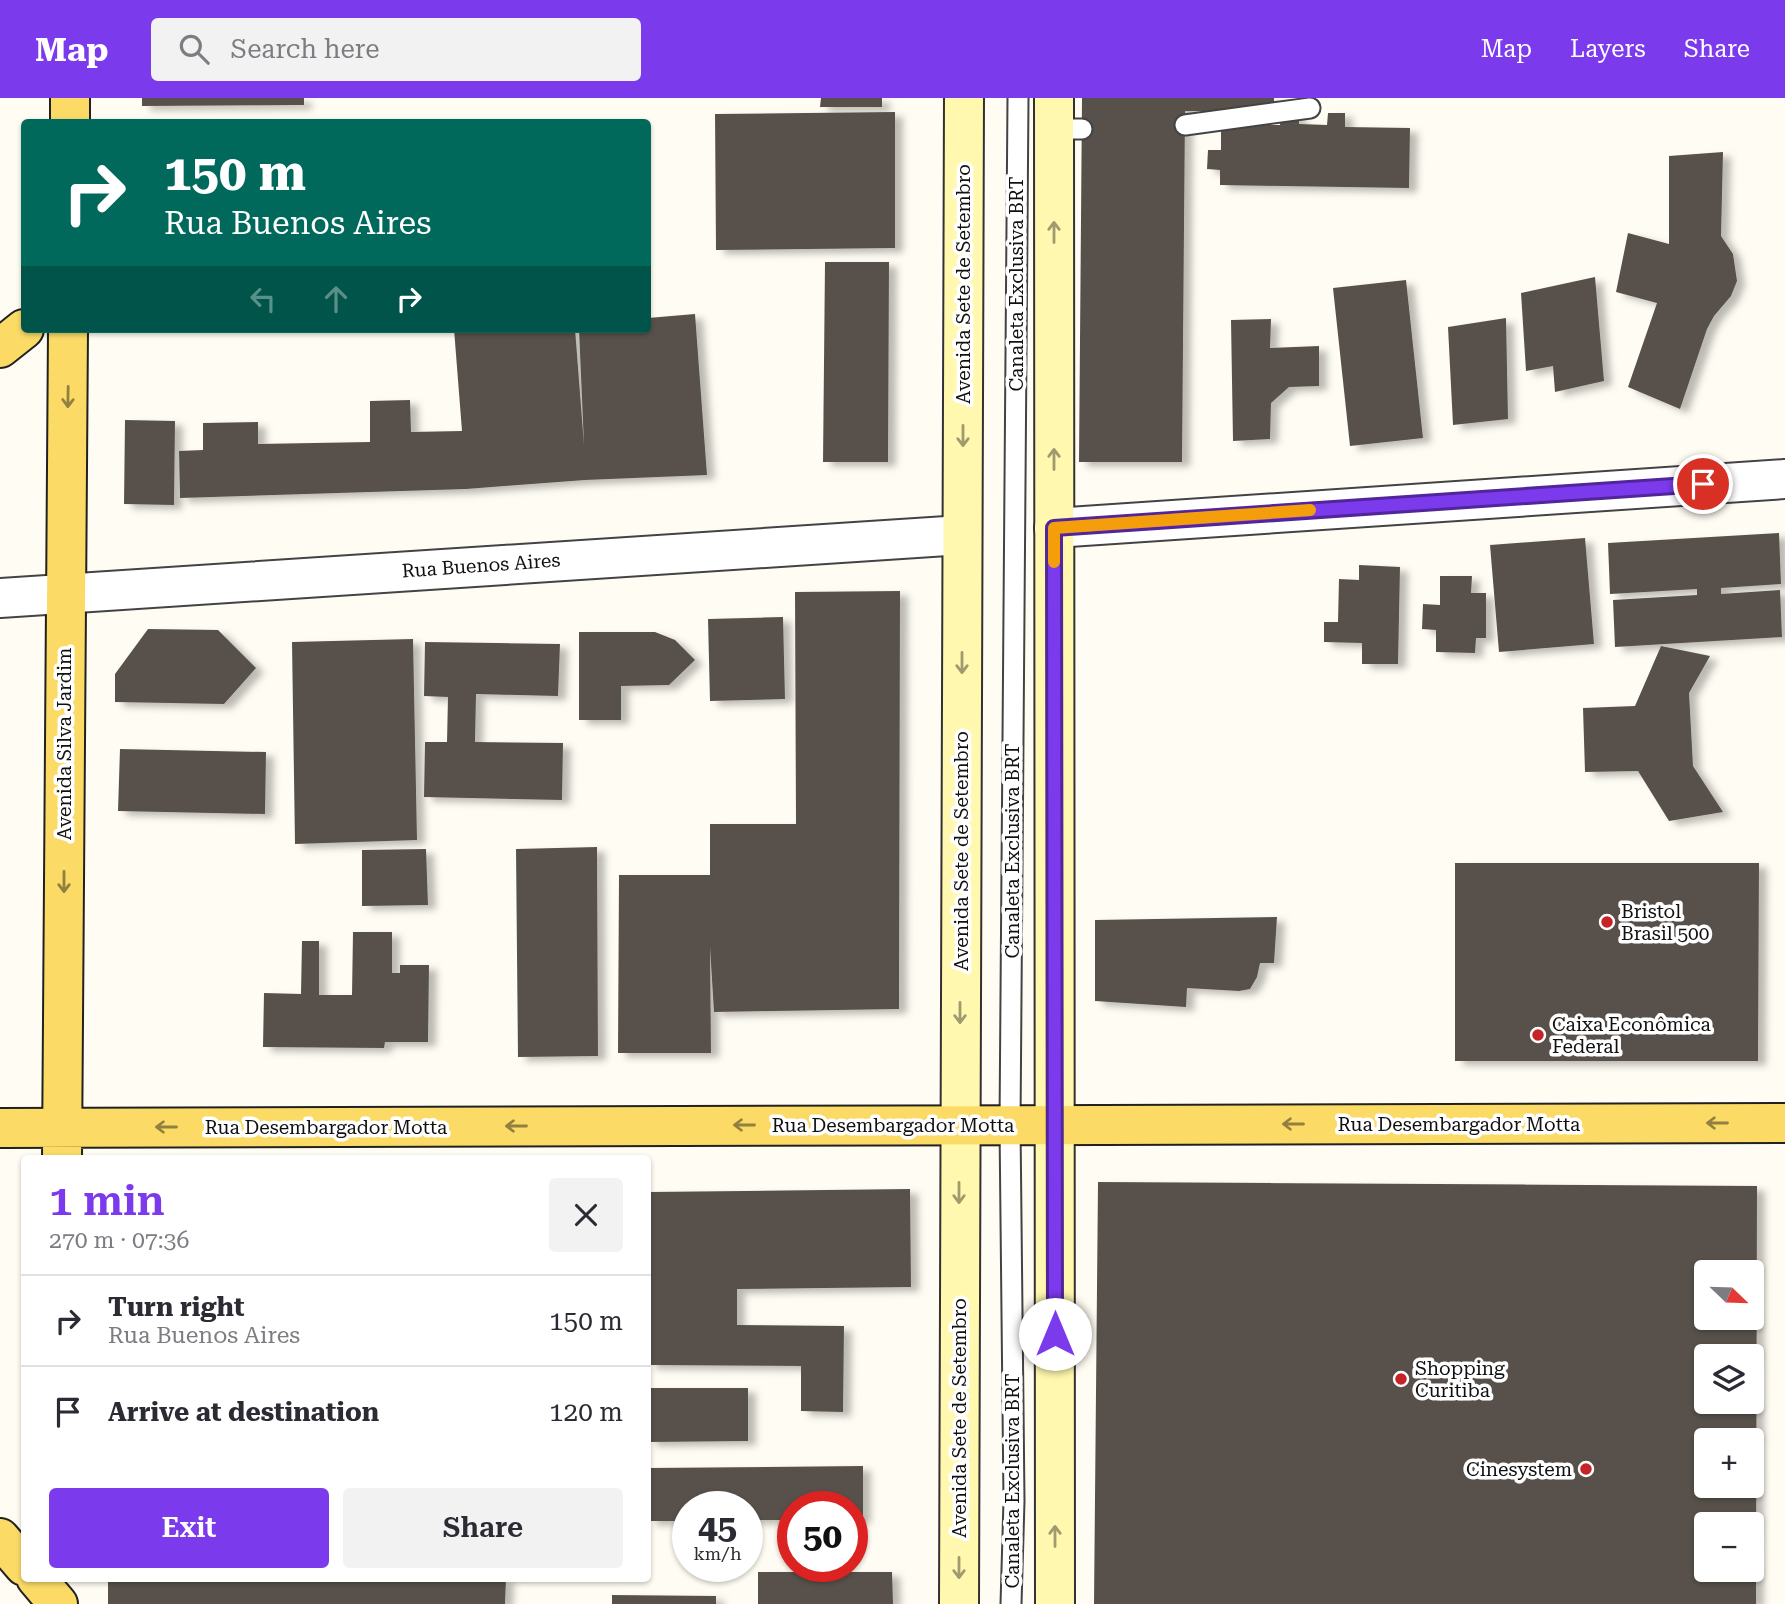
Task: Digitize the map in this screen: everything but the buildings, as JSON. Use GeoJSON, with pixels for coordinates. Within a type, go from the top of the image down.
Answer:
{"type":"FeatureCollection","features":[{"type":"Feature","properties":{"kind":"main road"},"geometry":{"type":"LineString","coordinates":[[70,98],[70,119]]}},
{"type":"Feature","properties":{"kind":"main road","name":"Avenida Sete de Setembro"},"geometry":{"type":"LineString","coordinates":[[959,1604],[964,98]]}},
{"type":"Feature","properties":{"kind":"main road"},"geometry":{"type":"LineString","coordinates":[[1055,1604],[1054,528],[1063,119]]}},
{"type":"Feature","properties":{"kind":"main road"},"geometry":{"type":"LineString","coordinates":[[0,348],[21,331]]}},
{"type":"Feature","properties":{"kind":"main road","name":"Avenida Silva Jardim"},"geometry":{"type":"LineString","coordinates":[[62,1143],[68,333]]}},
{"type":"Feature","properties":{"kind":"main road","name":"Rua Desembargador Motta"},"geometry":{"type":"LineString","coordinates":[[0,1128],[62,1143],[959,1125],[1785,1123]]}},
{"type":"Feature","properties":{"kind":"main road"},"geometry":{"type":"LineString","coordinates":[[0,1538],[21,1562]]}},
{"type":"Feature","properties":{"kind":"main road"},"geometry":{"type":"LineString","coordinates":[[39,1582],[58,1604]]}},
{"type":"Feature","properties":{"kind":"main road"},"geometry":{"type":"LineString","coordinates":[[58,1582],[58,1604]]}},
{"type":"Feature","properties":{"kind":"street"},"geometry":{"type":"LineString","coordinates":[[1054,528],[1785,479]]}},
{"type":"Feature","properties":{"kind":"street","name":"Rua Buenos Aires"},"geometry":{"type":"LineString","coordinates":[[0,598],[962,535]]}},
{"type":"Feature","properties":{"kind":"lane","name":"Canaleta Exclusiva BRT"},"geometry":{"type":"LineString","coordinates":[[1012,1604],[1014,1501],[1010,1125],[1018,98]]}},
{"type":"Feature","properties":{"kind":"lane"},"geometry":{"type":"LineString","coordinates":[[1185,125],[1310,108]]}},
{"type":"Feature","properties":{"kind":"slow traffic"},"geometry":{"type":"LineString","coordinates":[[1054,562],[1054,528],[1310,510]]}},
{"type":"Feature","properties":{"kind":"place","name":"Bristol Brasil 500"},"geometry":{"type":"Point","coordinates":[1607,922]}},
{"type":"Feature","properties":{"kind":"place","name":"Caixa Econômica Federal"},"geometry":{"type":"Point","coordinates":[1538,1035]}},
{"type":"Feature","properties":{"kind":"place","name":"Shopping Curitiba"},"geometry":{"type":"Point","coordinates":[1401,1379]}},
{"type":"Feature","properties":{"kind":"place","name":"Cinesystem"},"geometry":{"type":"Point","coordinates":[1586,1469]}},
{"type":"Feature","properties":{"kind":"route"},"geometry":{"type":"LineString","coordinates":[[1055,1334],[1054,528],[1703,484]]}}]}
